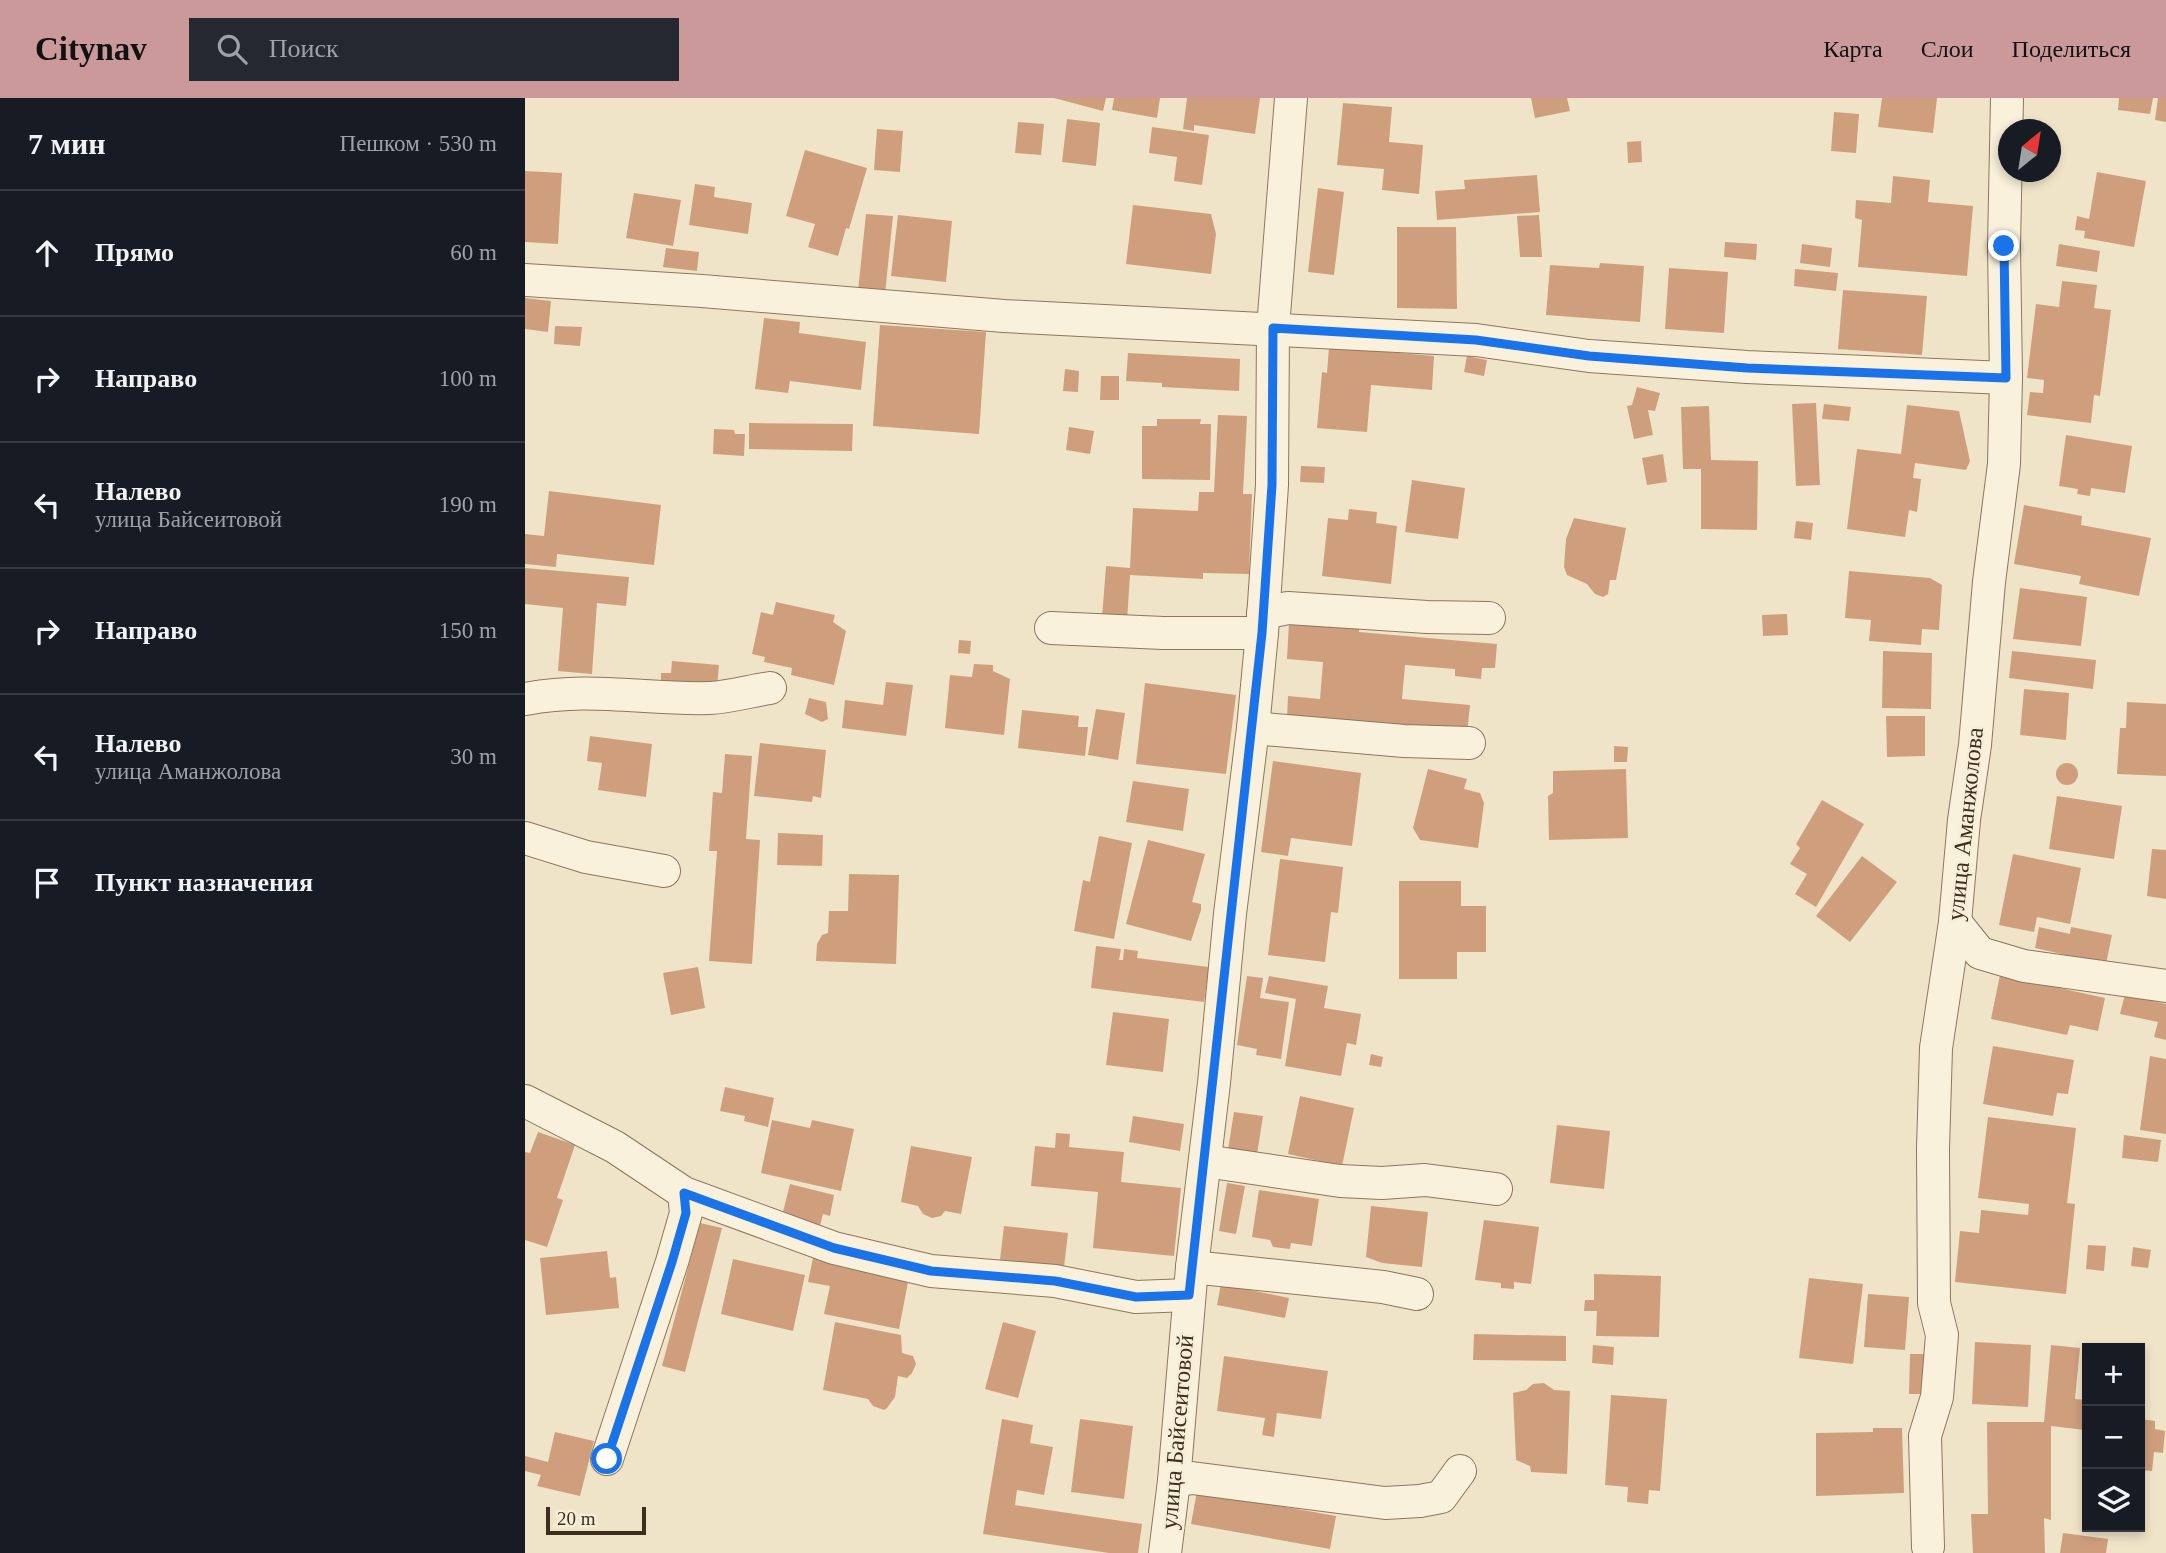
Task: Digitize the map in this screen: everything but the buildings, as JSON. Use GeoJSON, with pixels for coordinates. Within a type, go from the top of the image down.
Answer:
{"type":"FeatureCollection","features":[{"type":"Feature","properties":{"kind":"street","name":"улица Байсеитовой"},"geometry":{"type":"LineString","coordinates":[[1165,1553],[1174,1481],[1191,1281],[1263,623],[1272,485],[1273,328],[1291,98]]}},
{"type":"Feature","properties":{"kind":"street","name":"улица Аманжолова"},"geometry":{"type":"LineString","coordinates":[[1928,1546],[1925,1436],[1937,1397],[1942,1335],[1934,1293],[1933,1149],[1936,1048],[1955,922],[1964,820],[1975,745],[1989,582],[2004,464],[2007,98]]}},
{"type":"Feature","properties":{"kind":"street"},"geometry":{"type":"LineString","coordinates":[[525,280],[702,291],[1005,316],[1476,340],[1589,356],[1747,368],[2006,378]]}},
{"type":"Feature","properties":{"kind":"street"},"geometry":{"type":"LineString","coordinates":[[1051,628],[1163,633],[1263,623],[1288,608],[1489,618]]}},
{"type":"Feature","properties":{"kind":"street"},"geometry":{"type":"LineString","coordinates":[[525,699],[554,693],[600,692],[712,698],[769,688]]}},
{"type":"Feature","properties":{"kind":"street"},"geometry":{"type":"LineString","coordinates":[[1253,728],[1469,744]]}},
{"type":"Feature","properties":{"kind":"street"},"geometry":{"type":"LineString","coordinates":[[525,838],[586,856],[664,871]]}},
{"type":"Feature","properties":{"kind":"street"},"geometry":{"type":"LineString","coordinates":[[1955,922],[1980,953],[2024,966],[2166,986]]}},
{"type":"Feature","properties":{"kind":"street"},"geometry":{"type":"LineString","coordinates":[[525,1101],[615,1147],[684,1193],[834,1248],[931,1271],[1055,1281],[1136,1297],[1191,1281],[1383,1287],[1417,1294]]}},
{"type":"Feature","properties":{"kind":"street"},"geometry":{"type":"LineString","coordinates":[[1205,1161],[1340,1181],[1425,1180],[1496,1188]]}},
{"type":"Feature","properties":{"kind":"street"},"geometry":{"type":"LineString","coordinates":[[607,1459],[686,1213],[684,1193]]}},
{"type":"Feature","properties":{"kind":"street"},"geometry":{"type":"LineString","coordinates":[[1174,1481],[1192,1478],[1385,1503],[1441,1497],[1460,1471]]}},
{"type":"Feature","properties":{"kind":"route"},"geometry":{"type":"LineString","coordinates":[[607,1459],[672,1262],[686,1213],[684,1193],[834,1248],[931,1271],[1055,1281],[1136,1297],[1189,1295],[1262,633],[1272,485],[1273,328],[1476,340],[1589,356],[1747,368],[2006,378],[2004,246]]}}]}
